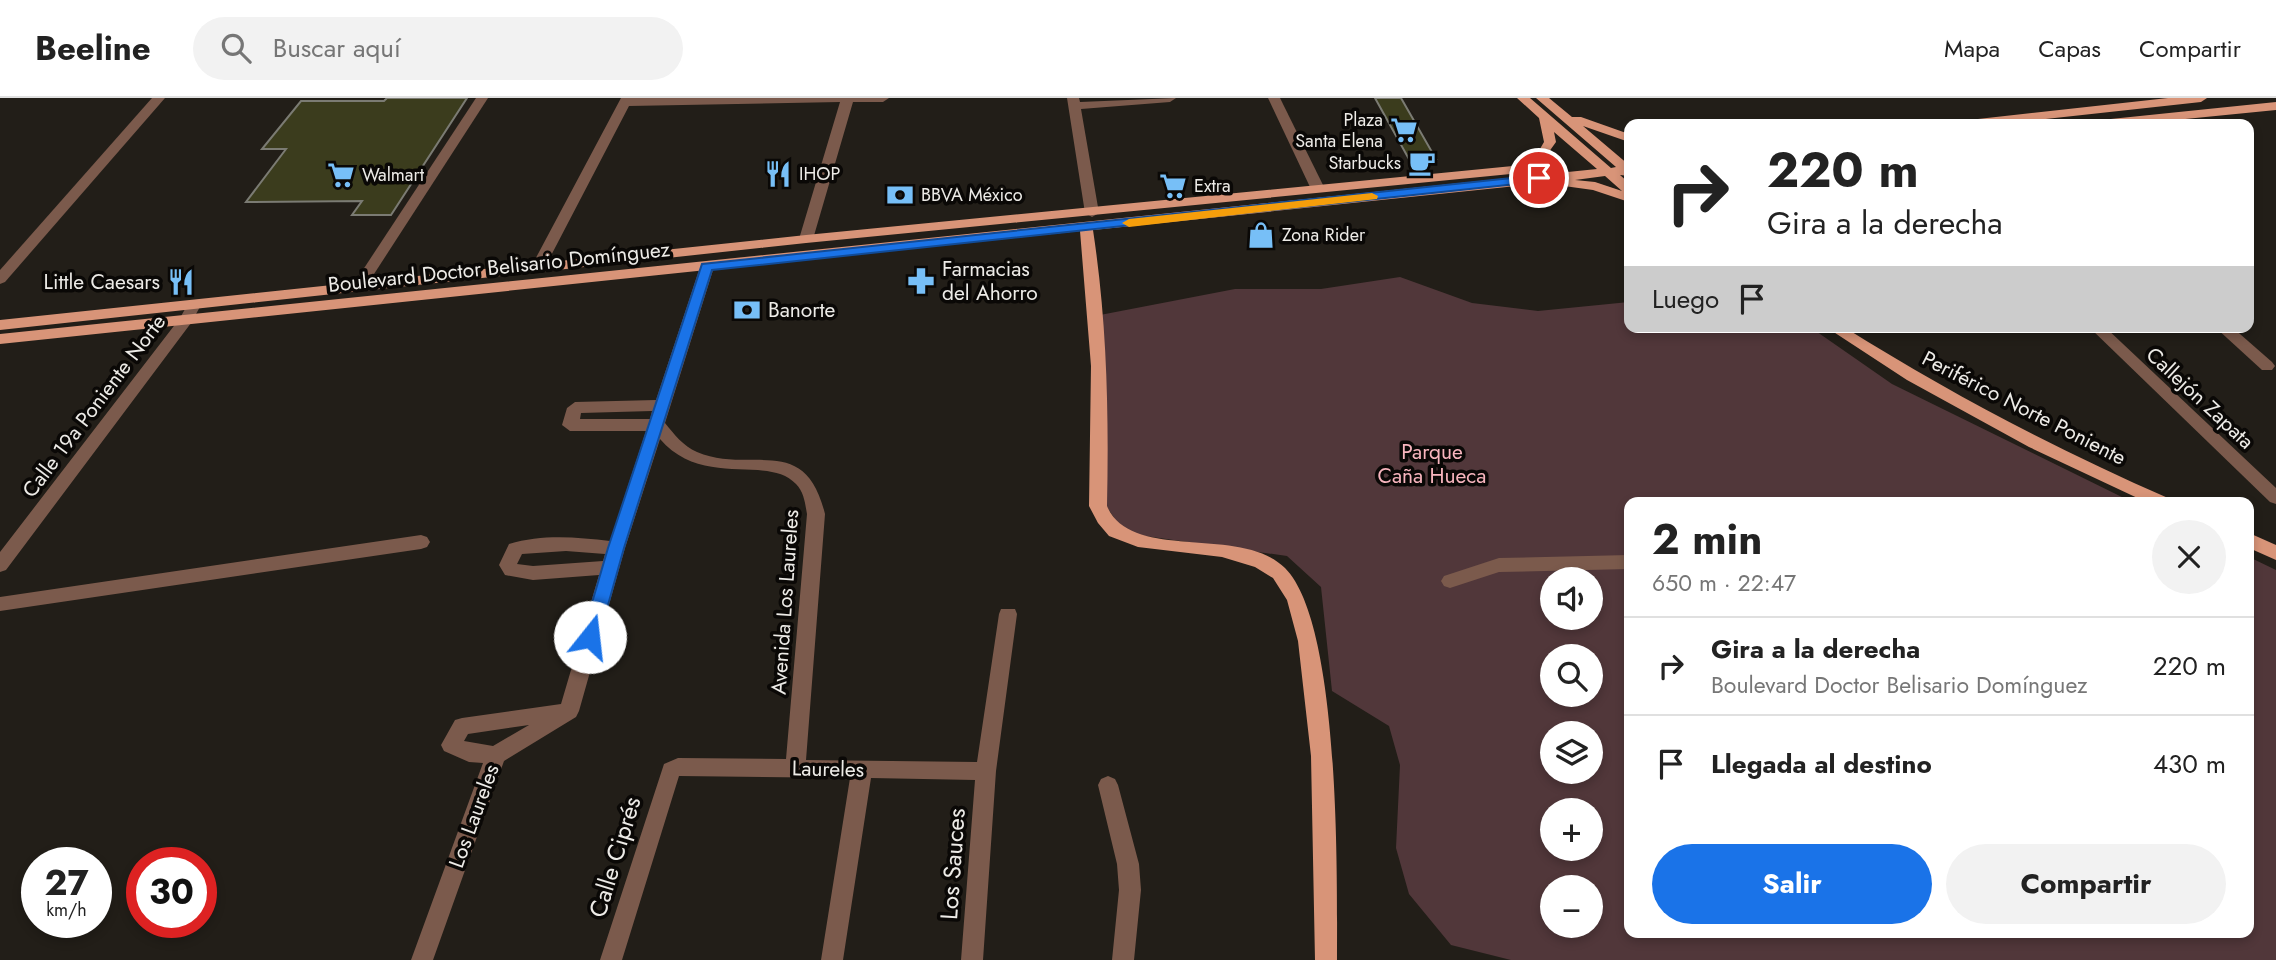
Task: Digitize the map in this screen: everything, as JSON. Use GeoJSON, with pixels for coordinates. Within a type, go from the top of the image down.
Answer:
{"type":"FeatureCollection","features":[{"type":"Feature","properties":{"kind":"main road"},"geometry":{"type":"LineString","coordinates":[[1523,98],[1549,113],[1619,167]]}},
{"type":"Feature","properties":{"kind":"main road"},"geometry":{"type":"LineString","coordinates":[[1527,168],[1542,156],[1550,142],[1549,113],[1542,98]]}},
{"type":"Feature","properties":{"kind":"main road"},"geometry":{"type":"LineString","coordinates":[[2006,119],[2146,100],[2201,98]]}},
{"type":"Feature","properties":{"kind":"main road"},"geometry":{"type":"LineString","coordinates":[[2150,119],[2276,106]]}},
{"type":"Feature","properties":{"kind":"main road"},"geometry":{"type":"LineString","coordinates":[[1549,113],[1624,137]]}},
{"type":"Feature","properties":{"kind":"main road"},"geometry":{"type":"LineString","coordinates":[[1549,113],[1619,167]]}},
{"type":"Feature","properties":{"kind":"main road","name":"Boulevard Doctor Belisario Domínguez"},"geometry":{"type":"LineString","coordinates":[[0,325],[190,313],[707,267],[1089,220],[1317,187],[1527,168],[1619,167]]}},
{"type":"Feature","properties":{"kind":"main road","name":"Boulevard Doctor Belisario Domínguez"},"geometry":{"type":"LineString","coordinates":[[0,339],[358,288],[806,239],[1089,220],[1516,181],[1619,167]]}},
{"type":"Feature","properties":{"kind":"main road"},"geometry":{"type":"LineString","coordinates":[[1516,181],[1595,186],[1624,196]]}},
{"type":"Feature","properties":{"kind":"main road"},"geometry":{"type":"LineString","coordinates":[[1089,220],[1097,297],[1100,380],[1098,506],[1104,522],[1119,534],[1143,541],[1243,554],[1280,573],[1300,604],[1319,718],[1326,960]]}},
{"type":"Feature","properties":{"kind":"main road","name":"Periférico Norte Poniente"},"geometry":{"type":"LineString","coordinates":[[1825,333],[1900,381],[2133,497]]}},
{"type":"Feature","properties":{"kind":"main road","name":"Periférico Norte Poniente"},"geometry":{"type":"LineString","coordinates":[[1842,333],[1909,375],[1982,415],[2152,497]]}},
{"type":"Feature","properties":{"kind":"main road"},"geometry":{"type":"LineString","coordinates":[[2254,542],[2276,553]]}},
{"type":"Feature","properties":{"kind":"main road"},"geometry":{"type":"LineString","coordinates":[[2254,553],[2276,563]]}},
{"type":"Feature","properties":{"kind":"street"},"geometry":{"type":"LineString","coordinates":[[0,279],[159,98]]}},
{"type":"Feature","properties":{"kind":"street"},"geometry":{"type":"LineString","coordinates":[[358,288],[482,98]]}},
{"type":"Feature","properties":{"kind":"street"},"geometry":{"type":"LineString","coordinates":[[537,269],[626,100],[883,98]]}},
{"type":"Feature","properties":{"kind":"street"},"geometry":{"type":"LineString","coordinates":[[1089,220],[1074,102],[1170,98]]}},
{"type":"Feature","properties":{"kind":"street"},"geometry":{"type":"LineString","coordinates":[[1274,98],[1317,187]]}},
{"type":"Feature","properties":{"kind":"street"},"geometry":{"type":"LineString","coordinates":[[806,239],[848,99]]}},
{"type":"Feature","properties":{"kind":"street"},"geometry":{"type":"LineString","coordinates":[[496,755],[469,753],[452,745],[461,726],[569,711],[616,548],[707,267]]}},
{"type":"Feature","properties":{"kind":"street","name":"Calle 19a Poniente Norte"},"geometry":{"type":"LineString","coordinates":[[0,565],[190,313]]}},
{"type":"Feature","properties":{"kind":"street","name":"Callejón Zapata"},"geometry":{"type":"LineString","coordinates":[[2102,333],[2276,498]]}},
{"type":"Feature","properties":{"kind":"street"},"geometry":{"type":"LineString","coordinates":[[2229,333],[2267,366]]}},
{"type":"Feature","properties":{"kind":"street"},"geometry":{"type":"LineString","coordinates":[[657,425],[570,425],[575,408],[664,405]]}},
{"type":"Feature","properties":{"kind":"street","name":"Avenida Los Laureles"},"geometry":{"type":"LineString","coordinates":[[657,425],[676,448],[695,458],[718,464],[767,463],[786,470],[802,481],[814,496],[816,514],[794,769]]}},
{"type":"Feature","properties":{"kind":"street"},"geometry":{"type":"LineString","coordinates":[[0,604],[421,542]]}},
{"type":"Feature","properties":{"kind":"street"},"geometry":{"type":"LineString","coordinates":[[611,567],[533,573],[508,568],[515,549],[519,548],[543,545],[616,548]]}},
{"type":"Feature","properties":{"kind":"street"},"geometry":{"type":"LineString","coordinates":[[1450,581],[1499,565],[1624,562]]}},
{"type":"Feature","properties":{"kind":"street","name":"Los Sauces"},"geometry":{"type":"LineString","coordinates":[[972,960],[986,771],[1008,614]]}},
{"type":"Feature","properties":{"kind":"street","name":"Los Laureles"},"geometry":{"type":"LineString","coordinates":[[422,960],[496,755],[569,711]]}},
{"type":"Feature","properties":{"kind":"street","name":"Laureles"},"geometry":{"type":"LineString","coordinates":[[671,770],[678,767],[986,771]]}},
{"type":"Feature","properties":{"kind":"street"},"geometry":{"type":"LineString","coordinates":[[832,960],[862,769]]}},
{"type":"Feature","properties":{"kind":"street","name":"Calle Ciprés"},"geometry":{"type":"LineString","coordinates":[[611,960],[671,770]]}},
{"type":"Feature","properties":{"kind":"street"},"geometry":{"type":"LineString","coordinates":[[1108,785],[1128,864],[1130,890],[1123,960]]}},
{"type":"Feature","properties":{"kind":"green space","name":"Parque Caña Hueca"},"geometry":{"type":"Polygon","coordinates":[[[1400,277],[1472,303],[1538,311],[1624,302],[1624,333],[1819,333],[1892,384],[2122,497],[1624,497],[1624,938],[2254,938],[2254,559],[2276,570],[2276,960],[1511,960],[1451,945],[1409,894],[1396,848],[1400,765],[1389,726],[1332,691],[1321,587],[1287,556],[1124,533],[1107,507],[1100,315],[1235,289],[1321,289],[1400,277]]]}},
{"type":"Feature","properties":{"kind":"building","name":"Walmart"},"geometry":{"type":"Polygon","coordinates":[[[387,98],[467,98],[391,215],[352,215],[362,201],[246,202],[286,149],[262,149],[301,101],[384,101],[387,98]]]}},
{"type":"Feature","properties":{"kind":"building","name":"Plaza Santa Elena"},"geometry":{"type":"Polygon","coordinates":[[[1375,98],[1401,98],[1436,159],[1410,161],[1375,98]]]}},
{"type":"Feature","properties":{"kind":"slow traffic"},"geometry":{"type":"LineString","coordinates":[[1129,223],[1372,196]]}},
{"type":"Feature","properties":{"kind":"place","name":"Plaza Santa Elena"},"geometry":{"type":"Point","coordinates":[1404,130]}},
{"type":"Feature","properties":{"kind":"place","name":"Starbucks"},"geometry":{"type":"Point","coordinates":[1422,163]}},
{"type":"Feature","properties":{"kind":"place","name":"IHOP"},"geometry":{"type":"Point","coordinates":[778,174]}},
{"type":"Feature","properties":{"kind":"place","name":"Walmart"},"geometry":{"type":"Point","coordinates":[341,175]}},
{"type":"Feature","properties":{"kind":"place","name":"Extra"},"geometry":{"type":"Point","coordinates":[1173,186]}},
{"type":"Feature","properties":{"kind":"place","name":"BBVA México"},"geometry":{"type":"Point","coordinates":[900,195]}},
{"type":"Feature","properties":{"kind":"place","name":"Zona Rider"},"geometry":{"type":"Point","coordinates":[1261,235]}},
{"type":"Feature","properties":{"kind":"place","name":"Farmacias del Ahorro"},"geometry":{"type":"Point","coordinates":[921,281]}},
{"type":"Feature","properties":{"kind":"place","name":"Little Caesars"},"geometry":{"type":"Point","coordinates":[181,282]}},
{"type":"Feature","properties":{"kind":"place","name":"Banorte"},"geometry":{"type":"Point","coordinates":[747,310]}},
{"type":"Feature","properties":{"kind":"route"},"geometry":{"type":"LineString","coordinates":[[590,637],[707,267],[1539,178]]}}]}
